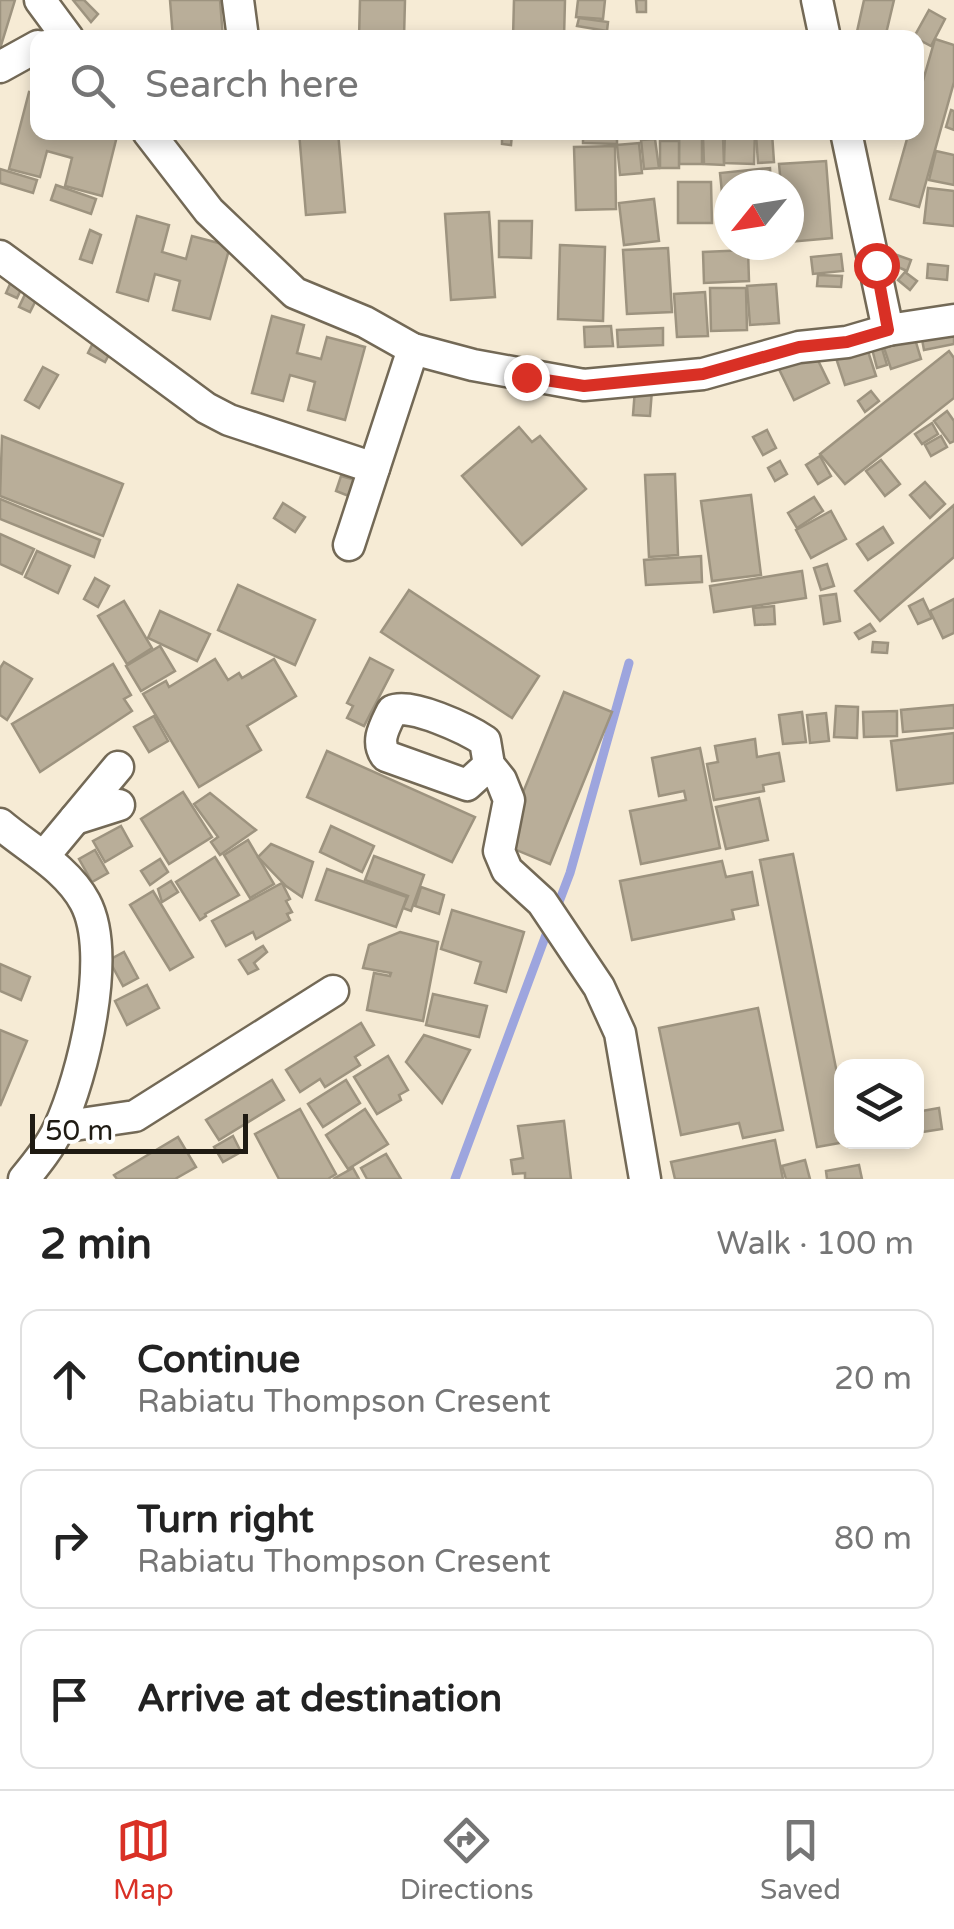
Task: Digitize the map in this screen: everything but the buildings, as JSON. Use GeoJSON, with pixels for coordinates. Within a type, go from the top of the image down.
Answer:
{"type":"FeatureCollection","features":[{"type":"Feature","properties":{"kind":"street"},"geometry":{"type":"LineString","coordinates":[[40,0],[52,30]]}},
{"type":"Feature","properties":{"kind":"street"},"geometry":{"type":"LineString","coordinates":[[238,0],[243,30]]}},
{"type":"Feature","properties":{"kind":"street"},"geometry":{"type":"LineString","coordinates":[[817,0],[824,30]]}},
{"type":"Feature","properties":{"kind":"street"},"geometry":{"type":"LineString","coordinates":[[0,68],[30,52]]}},
{"type":"Feature","properties":{"kind":"street"},"geometry":{"type":"LineString","coordinates":[[154,140],[209,211],[295,293],[364,322],[413,349],[526,377],[584,386],[703,374],[799,347],[847,342],[888,330],[954,320]]}},
{"type":"Feature","properties":{"kind":"street"},"geometry":{"type":"LineString","coordinates":[[848,140],[888,330]]}},
{"type":"Feature","properties":{"kind":"street"},"geometry":{"type":"LineString","coordinates":[[0,256],[206,408],[230,420],[374,468]]}},
{"type":"Feature","properties":{"kind":"street"},"geometry":{"type":"LineString","coordinates":[[348,545],[413,349]]}},
{"type":"Feature","properties":{"kind":"street"},"geometry":{"type":"LineString","coordinates":[[489,765],[501,780],[508,800],[498,850],[507,870],[542,902],[599,987],[620,1033],[644,1179]]}},
{"type":"Feature","properties":{"kind":"street"},"geometry":{"type":"LineString","coordinates":[[44,856],[118,767]]}},
{"type":"Feature","properties":{"kind":"street"},"geometry":{"type":"LineString","coordinates":[[75,819],[119,805]]}},
{"type":"Feature","properties":{"kind":"street"},"geometry":{"type":"LineString","coordinates":[[0,824],[44,856],[84,900],[94,928],[97,957],[85,1048],[60,1126],[24,1179]]}},
{"type":"Feature","properties":{"kind":"street"},"geometry":{"type":"LineString","coordinates":[[60,1126],[135,1116],[332,991]]}},
{"type":"Feature","properties":{"kind":"waterway"},"geometry":{"type":"LineString","coordinates":[[556,910],[629,663]]}},
{"type":"Feature","properties":{"kind":"waterway"},"geometry":{"type":"LineString","coordinates":[[455,1179],[550,924]]}},
{"type":"Feature","properties":{"kind":"route"},"geometry":{"type":"LineString","coordinates":[[526,377],[584,386],[703,374],[799,347],[847,342],[888,330],[876,265]]}}]}
